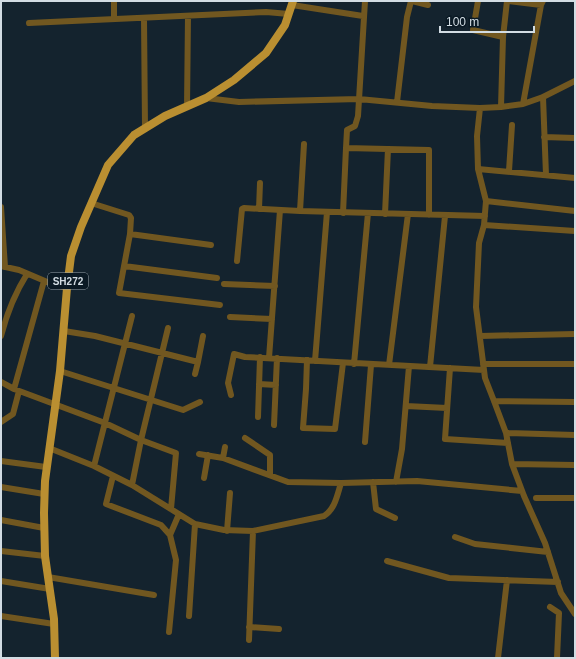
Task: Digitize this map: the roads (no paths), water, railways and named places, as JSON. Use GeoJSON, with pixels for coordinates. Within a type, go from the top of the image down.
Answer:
{"type":"FeatureCollection","features":[{"type":"Feature","properties":{"kind":"main road","name":"SH272"},"geometry":{"type":"LineString","coordinates":[[55,658],[54,624],[45,556],[44,494],[46,467],[60,371],[71,256],[81,227],[108,165],[134,136],[165,116],[206,98],[234,80],[266,53],[285,25],[292,3]]}},
{"type":"Feature","properties":{"kind":"street"},"geometry":{"type":"LineString","coordinates":[[114,1],[114,19]]}},
{"type":"Feature","properties":{"kind":"street"},"geometry":{"type":"LineString","coordinates":[[344,212],[347,130],[355,126],[358,116],[365,1]]}},
{"type":"Feature","properties":{"kind":"street"},"geometry":{"type":"LineString","coordinates":[[397,102],[406,25],[411,1],[428,5]]}},
{"type":"Feature","properties":{"kind":"street"},"geometry":{"type":"LineString","coordinates":[[478,1],[473,30],[503,37]]}},
{"type":"Feature","properties":{"kind":"street"},"geometry":{"type":"LineString","coordinates":[[501,107],[503,37],[508,1],[542,3],[523,104]]}},
{"type":"Feature","properties":{"kind":"street"},"geometry":{"type":"LineString","coordinates":[[292,3],[363,16]]}},
{"type":"Feature","properties":{"kind":"street"},"geometry":{"type":"LineString","coordinates":[[29,23],[266,12],[289,14]]}},
{"type":"Feature","properties":{"kind":"street"},"geometry":{"type":"LineString","coordinates":[[187,107],[188,16]]}},
{"type":"Feature","properties":{"kind":"street"},"geometry":{"type":"LineString","coordinates":[[144,18],[145,128]]}},
{"type":"Feature","properties":{"kind":"street"},"geometry":{"type":"LineString","coordinates":[[206,98],[239,102],[359,99],[432,106],[480,108],[523,104],[543,97],[575,81]]}},
{"type":"Feature","properties":{"kind":"street"},"geometry":{"type":"LineString","coordinates":[[543,97],[546,175]]}},
{"type":"Feature","properties":{"kind":"street"},"geometry":{"type":"LineString","coordinates":[[480,108],[477,136],[478,169],[486,201],[484,225],[479,244],[476,307],[485,378],[506,433],[512,464],[522,491],[548,552],[561,593],[575,614]]}},
{"type":"Feature","properties":{"kind":"street"},"geometry":{"type":"LineString","coordinates":[[510,171],[512,125]]}},
{"type":"Feature","properties":{"kind":"street"},"geometry":{"type":"LineString","coordinates":[[544,137],[575,138]]}},
{"type":"Feature","properties":{"kind":"street"},"geometry":{"type":"LineString","coordinates":[[300,211],[304,144]]}},
{"type":"Feature","properties":{"kind":"street"},"geometry":{"type":"LineString","coordinates":[[346,148],[428,150],[429,215]]}},
{"type":"Feature","properties":{"kind":"street"},"geometry":{"type":"LineString","coordinates":[[385,214],[388,149]]}},
{"type":"Feature","properties":{"kind":"street"},"geometry":{"type":"LineString","coordinates":[[478,169],[575,178]]}},
{"type":"Feature","properties":{"kind":"street"},"geometry":{"type":"LineString","coordinates":[[259,209],[260,183]]}},
{"type":"Feature","properties":{"kind":"street"},"geometry":{"type":"LineString","coordinates":[[486,201],[575,211]]}},
{"type":"Feature","properties":{"kind":"street"},"geometry":{"type":"LineString","coordinates":[[92,203],[129,215],[130,218],[130,234],[119,293],[220,305]]}},
{"type":"Feature","properties":{"kind":"street"},"geometry":{"type":"LineString","coordinates":[[1,207],[3,267],[19,270],[52,284],[67,288]]}},
{"type":"Feature","properties":{"kind":"street"},"geometry":{"type":"LineString","coordinates":[[237,261],[242,209],[244,208],[445,216],[485,216]]}},
{"type":"Feature","properties":{"kind":"street"},"geometry":{"type":"LineString","coordinates":[[269,358],[280,210]]}},
{"type":"Feature","properties":{"kind":"street"},"geometry":{"type":"LineString","coordinates":[[315,361],[327,212]]}},
{"type":"Feature","properties":{"kind":"street"},"geometry":{"type":"LineString","coordinates":[[354,364],[368,213]]}},
{"type":"Feature","properties":{"kind":"street"},"geometry":{"type":"LineString","coordinates":[[389,365],[408,214]]}},
{"type":"Feature","properties":{"kind":"street"},"geometry":{"type":"LineString","coordinates":[[430,367],[445,216]]}},
{"type":"Feature","properties":{"kind":"street"},"geometry":{"type":"LineString","coordinates":[[484,225],[575,231]]}},
{"type":"Feature","properties":{"kind":"street"},"geometry":{"type":"LineString","coordinates":[[130,234],[211,245]]}},
{"type":"Feature","properties":{"kind":"street"},"geometry":{"type":"LineString","coordinates":[[124,266],[217,278]]}},
{"type":"Feature","properties":{"kind":"street"},"geometry":{"type":"LineString","coordinates":[[1,336],[6,316],[18,289],[27,274]]}},
{"type":"Feature","properties":{"kind":"street"},"geometry":{"type":"LineString","coordinates":[[1,422],[13,414],[17,390],[44,281]]}},
{"type":"Feature","properties":{"kind":"street"},"geometry":{"type":"LineString","coordinates":[[224,284],[275,286]]}},
{"type":"Feature","properties":{"kind":"street"},"geometry":{"type":"LineString","coordinates":[[94,466],[132,316]]}},
{"type":"Feature","properties":{"kind":"street"},"geometry":{"type":"LineString","coordinates":[[230,317],[272,319]]}},
{"type":"Feature","properties":{"kind":"street"},"geometry":{"type":"LineString","coordinates":[[132,485],[140,440],[168,328]]}},
{"type":"Feature","properties":{"kind":"street"},"geometry":{"type":"LineString","coordinates":[[64,331],[95,336],[198,362]]}},
{"type":"Feature","properties":{"kind":"street"},"geometry":{"type":"LineString","coordinates":[[480,336],[575,334]]}},
{"type":"Feature","properties":{"kind":"street"},"geometry":{"type":"LineString","coordinates":[[195,374],[203,336]]}},
{"type":"Feature","properties":{"kind":"street"},"geometry":{"type":"LineString","coordinates":[[231,395],[228,383],[234,354],[244,357],[450,368],[575,364]]}},
{"type":"Feature","properties":{"kind":"street"},"geometry":{"type":"LineString","coordinates":[[258,417],[260,358]]}},
{"type":"Feature","properties":{"kind":"street"},"geometry":{"type":"LineString","coordinates":[[274,425],[277,358]]}},
{"type":"Feature","properties":{"kind":"street"},"geometry":{"type":"LineString","coordinates":[[307,360],[303,428],[335,429],[343,363]]}},
{"type":"Feature","properties":{"kind":"street"},"geometry":{"type":"LineString","coordinates":[[365,442],[371,364]]}},
{"type":"Feature","properties":{"kind":"street"},"geometry":{"type":"LineString","coordinates":[[396,482],[402,450],[409,366]]}},
{"type":"Feature","properties":{"kind":"street"},"geometry":{"type":"LineString","coordinates":[[450,368],[444,439],[508,443]]}},
{"type":"Feature","properties":{"kind":"street"},"geometry":{"type":"LineString","coordinates":[[60,371],[183,410],[200,402]]}},
{"type":"Feature","properties":{"kind":"street"},"geometry":{"type":"LineString","coordinates":[[1,382],[17,390],[105,423],[140,440],[176,453],[171,509]]}},
{"type":"Feature","properties":{"kind":"street"},"geometry":{"type":"LineString","coordinates":[[259,384],[276,385]]}},
{"type":"Feature","properties":{"kind":"street"},"geometry":{"type":"LineString","coordinates":[[494,401],[575,402]]}},
{"type":"Feature","properties":{"kind":"street"},"geometry":{"type":"LineString","coordinates":[[406,406],[447,408]]}},
{"type":"Feature","properties":{"kind":"street"},"geometry":{"type":"LineString","coordinates":[[506,433],[575,435]]}},
{"type":"Feature","properties":{"kind":"street"},"geometry":{"type":"LineString","coordinates":[[245,438],[270,455],[270,476]]}},
{"type":"Feature","properties":{"kind":"street"},"geometry":{"type":"LineString","coordinates":[[223,458],[225,447]]}},
{"type":"Feature","properties":{"kind":"street"},"geometry":{"type":"LineString","coordinates":[[49,448],[94,466],[132,485],[195,524],[228,530],[254,531],[324,516],[330,513],[333,508],[341,484]]}},
{"type":"Feature","properties":{"kind":"street"},"geometry":{"type":"LineString","coordinates":[[199,454],[223,458],[288,482],[341,484],[418,481],[522,491]]}},
{"type":"Feature","properties":{"kind":"street"},"geometry":{"type":"LineString","coordinates":[[204,478],[208,455]]}},
{"type":"Feature","properties":{"kind":"street"},"geometry":{"type":"LineString","coordinates":[[1,461],[46,467]]}},
{"type":"Feature","properties":{"kind":"street"},"geometry":{"type":"LineString","coordinates":[[512,464],[575,465]]}},
{"type":"Feature","properties":{"kind":"street"},"geometry":{"type":"LineString","coordinates":[[113,476],[106,504],[161,525],[170,535],[176,560],[169,632]]}},
{"type":"Feature","properties":{"kind":"street"},"geometry":{"type":"LineString","coordinates":[[373,482],[376,509],[395,518]]}},
{"type":"Feature","properties":{"kind":"street"},"geometry":{"type":"LineString","coordinates":[[1,487],[44,494]]}},
{"type":"Feature","properties":{"kind":"street"},"geometry":{"type":"LineString","coordinates":[[228,530],[230,493]]}},
{"type":"Feature","properties":{"kind":"street"},"geometry":{"type":"LineString","coordinates":[[536,498],[575,498]]}},
{"type":"Feature","properties":{"kind":"street"},"geometry":{"type":"LineString","coordinates":[[170,535],[179,514]]}},
{"type":"Feature","properties":{"kind":"street"},"geometry":{"type":"LineString","coordinates":[[1,520],[44,528]]}},
{"type":"Feature","properties":{"kind":"street"},"geometry":{"type":"LineString","coordinates":[[189,616],[195,524]]}},
{"type":"Feature","properties":{"kind":"street"},"geometry":{"type":"LineString","coordinates":[[249,640],[254,531]]}},
{"type":"Feature","properties":{"kind":"street"},"geometry":{"type":"LineString","coordinates":[[455,537],[475,544],[548,552]]}},
{"type":"Feature","properties":{"kind":"street"},"geometry":{"type":"LineString","coordinates":[[1,551],[45,556]]}},
{"type":"Feature","properties":{"kind":"street"},"geometry":{"type":"LineString","coordinates":[[387,561],[449,578],[558,582]]}},
{"type":"Feature","properties":{"kind":"street"},"geometry":{"type":"LineString","coordinates":[[48,577],[154,595]]}},
{"type":"Feature","properties":{"kind":"street"},"geometry":{"type":"LineString","coordinates":[[498,658],[507,580]]}},
{"type":"Feature","properties":{"kind":"street"},"geometry":{"type":"LineString","coordinates":[[1,581],[50,589]]}},
{"type":"Feature","properties":{"kind":"street"},"geometry":{"type":"LineString","coordinates":[[550,607],[559,613],[557,658]]}},
{"type":"Feature","properties":{"kind":"street"},"geometry":{"type":"LineString","coordinates":[[1,616],[54,624]]}},
{"type":"Feature","properties":{"kind":"street"},"geometry":{"type":"LineString","coordinates":[[250,627],[279,629]]}}]}
